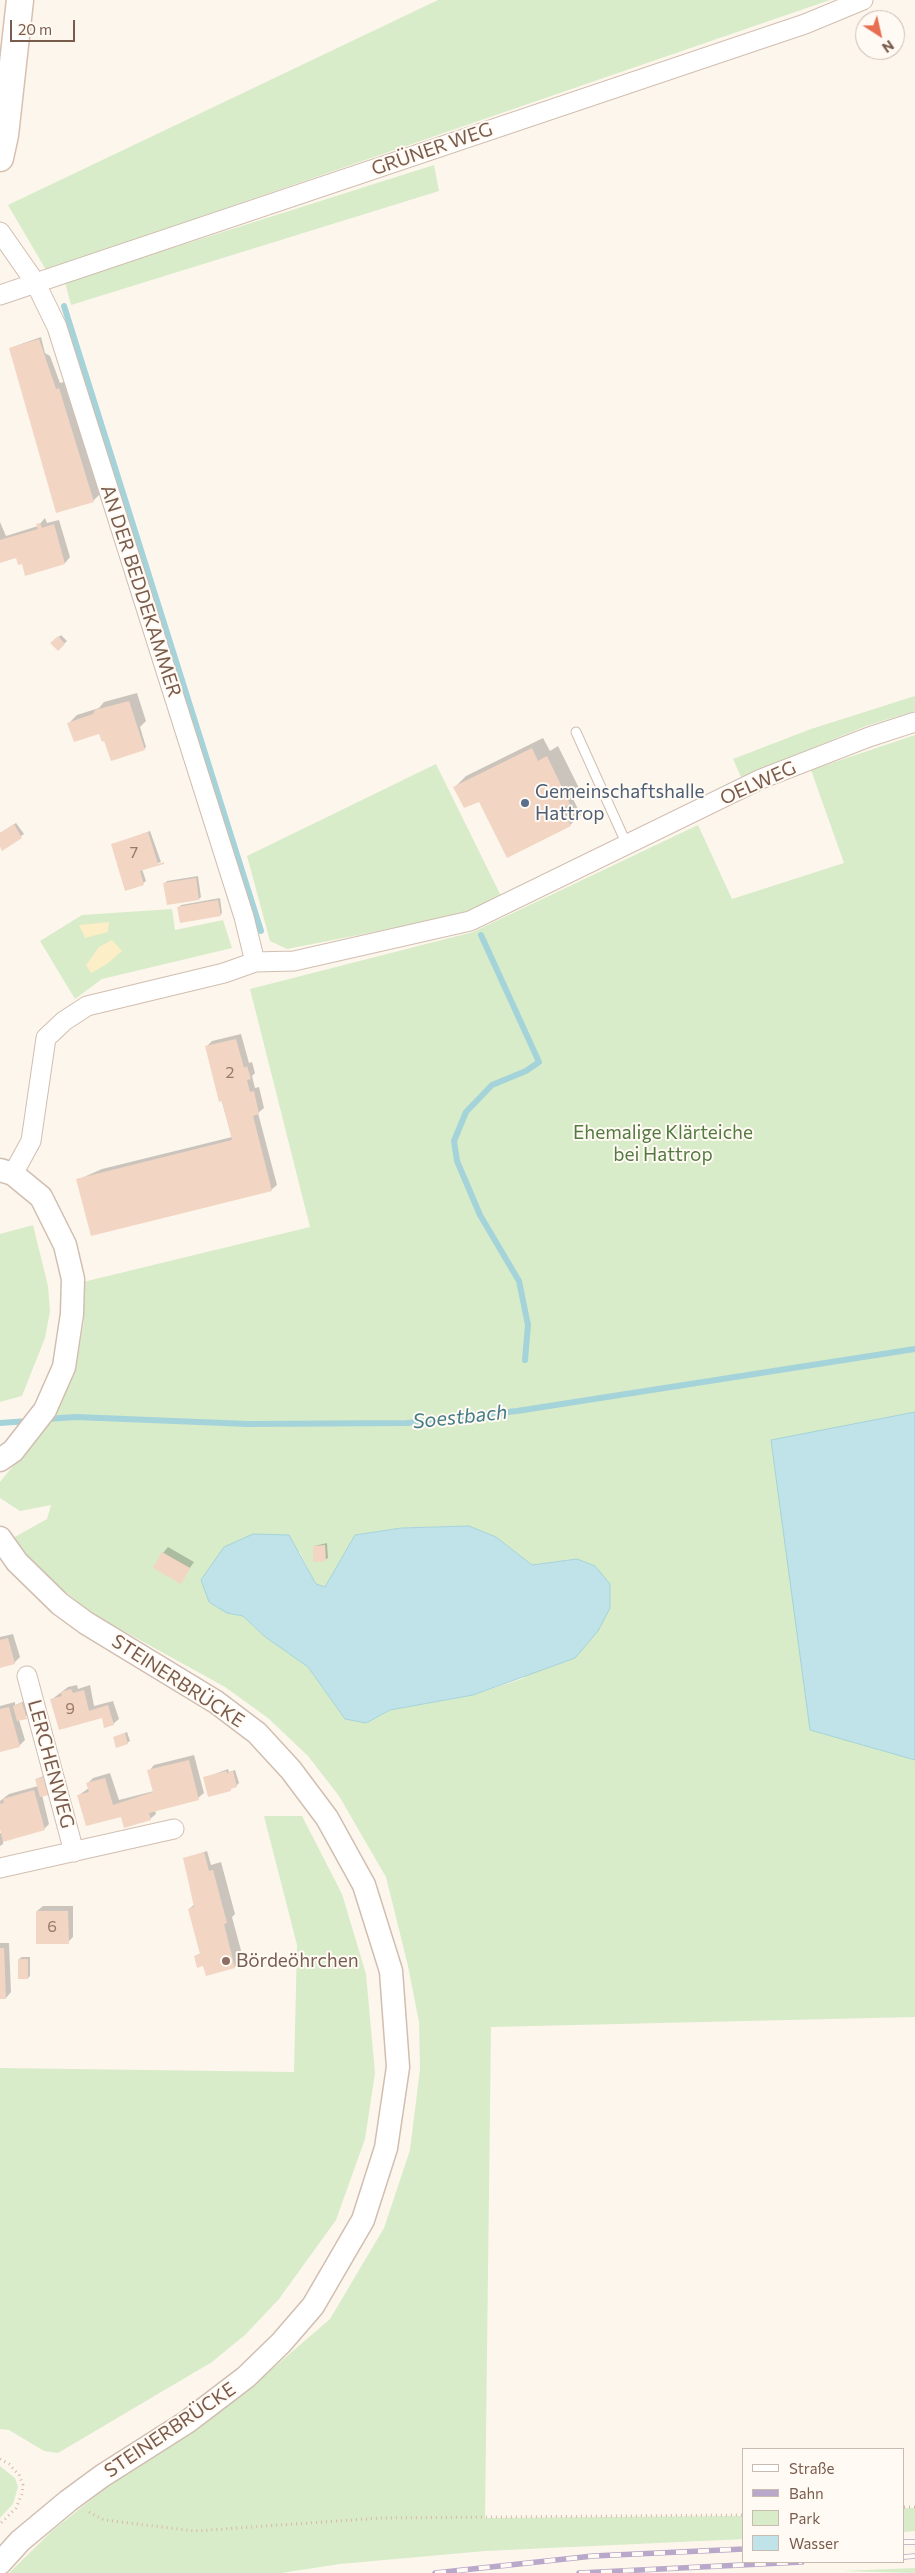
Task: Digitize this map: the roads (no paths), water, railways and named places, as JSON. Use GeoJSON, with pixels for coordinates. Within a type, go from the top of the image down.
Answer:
{"type":"FeatureCollection","features":[{"type":"Feature","properties":{"kind":"main road"},"geometry":{"type":"LineString","coordinates":[[0,158],[5,136],[20,0]]}},
{"type":"Feature","properties":{"kind":"street","name":"GRÜNER WEG"},"geometry":{"type":"LineString","coordinates":[[0,295],[805,24],[863,0]]}},
{"type":"Feature","properties":{"kind":"street","name":"AN DER BEDDEKAMMER"},"geometry":{"type":"LineString","coordinates":[[0,232],[35,282],[60,337],[244,917],[255,962]]}},
{"type":"Feature","properties":{"kind":"street","name":"OELWEG"},"geometry":{"type":"LineString","coordinates":[[255,962],[294,961],[470,921],[760,779],[915,722]]}},
{"type":"Feature","properties":{"kind":"street"},"geometry":{"type":"LineString","coordinates":[[7,1455],[45,1410],[64,1367],[72,1314],[73,1288],[65,1245],[41,1197],[7,1172],[31,1141],[46,1038],[64,1021],[88,1006],[224,973],[255,962]]}},
{"type":"Feature","properties":{"kind":"street","name":"STEINERBRÜCKE"},"geometry":{"type":"LineString","coordinates":[[0,1538],[17,1562],[60,1604],[86,1623],[216,1702],[256,1733],[291,1770],[327,1818],[364,1885],[391,1971],[398,2067],[386,2148],[363,2220],[313,2306],[281,2343],[246,2377],[187,2422],[102,2476],[68,2501],[20,2541],[0,2563]]}},
{"type":"Feature","properties":{"kind":"street","name":"LERCHENWEG"},"geometry":{"type":"LineString","coordinates":[[27,1676],[74,1852]]}},
{"type":"Feature","properties":{"kind":"street","name":"LERCHENWEG"},"geometry":{"type":"LineString","coordinates":[[0,1868],[174,1830]]}},
{"type":"Feature","properties":{"kind":"lane"},"geometry":{"type":"LineString","coordinates":[[576,732],[627,845]]}},
{"type":"Feature","properties":{"kind":"water"},"geometry":{"type":"Polygon","coordinates":[[[915,1412],[915,1760],[810,1730],[771,1440],[915,1412]]]}},
{"type":"Feature","properties":{"kind":"water"},"geometry":{"type":"Polygon","coordinates":[[[469,1526],[496,1537],[532,1565],[577,1559],[595,1566],[610,1584],[610,1608],[598,1631],[575,1658],[473,1695],[390,1710],[366,1723],[345,1719],[308,1667],[264,1636],[243,1616],[227,1613],[209,1602],[201,1580],[224,1547],[253,1534],[289,1535],[316,1584],[325,1587],[355,1535],[401,1528],[469,1526]]]}},
{"type":"Feature","properties":{"kind":"waterway"},"geometry":{"type":"LineString","coordinates":[[64,306],[261,931]]}},
{"type":"Feature","properties":{"kind":"waterway"},"geometry":{"type":"LineString","coordinates":[[481,935],[539,1062],[526,1071],[492,1085],[466,1112],[454,1141],[457,1161],[480,1215],[519,1281],[528,1325],[525,1360]]}},
{"type":"Feature","properties":{"kind":"waterway","name":"Soestbach"},"geometry":{"type":"LineString","coordinates":[[46,1419],[76,1417],[248,1424],[407,1423],[517,1411],[915,1349]]}},
{"type":"Feature","properties":{"kind":"waterway","name":"Soestbach"},"geometry":{"type":"LineString","coordinates":[[0,1423],[29,1421]]}},
{"type":"Feature","properties":{"kind":"railway"},"geometry":{"type":"LineString","coordinates":[[905,2542],[915,2542]]}},
{"type":"Feature","properties":{"kind":"railway"},"geometry":{"type":"LineString","coordinates":[[435,2573],[593,2556],[742,2549]]}},
{"type":"Feature","properties":{"kind":"railway"},"geometry":{"type":"LineString","coordinates":[[905,2557],[915,2556]]}},
{"type":"Feature","properties":{"kind":"railway"},"geometry":{"type":"LineString","coordinates":[[579,2573],[782,2563]]}},
{"type":"Feature","properties":{"kind":"place","name":"Gemeinschaftshalle Hattrop"},"geometry":{"type":"Point","coordinates":[525,803]}},
{"type":"Feature","properties":{"kind":"place","name":"Bördeöhrchen"},"geometry":{"type":"Point","coordinates":[226,1961]}},
{"type":"Feature","properties":{"kind":"park label","name":"Ehemalige Klärteiche bei Hattrop"},"geometry":{"type":"Point","coordinates":[663,1144]}}]}
